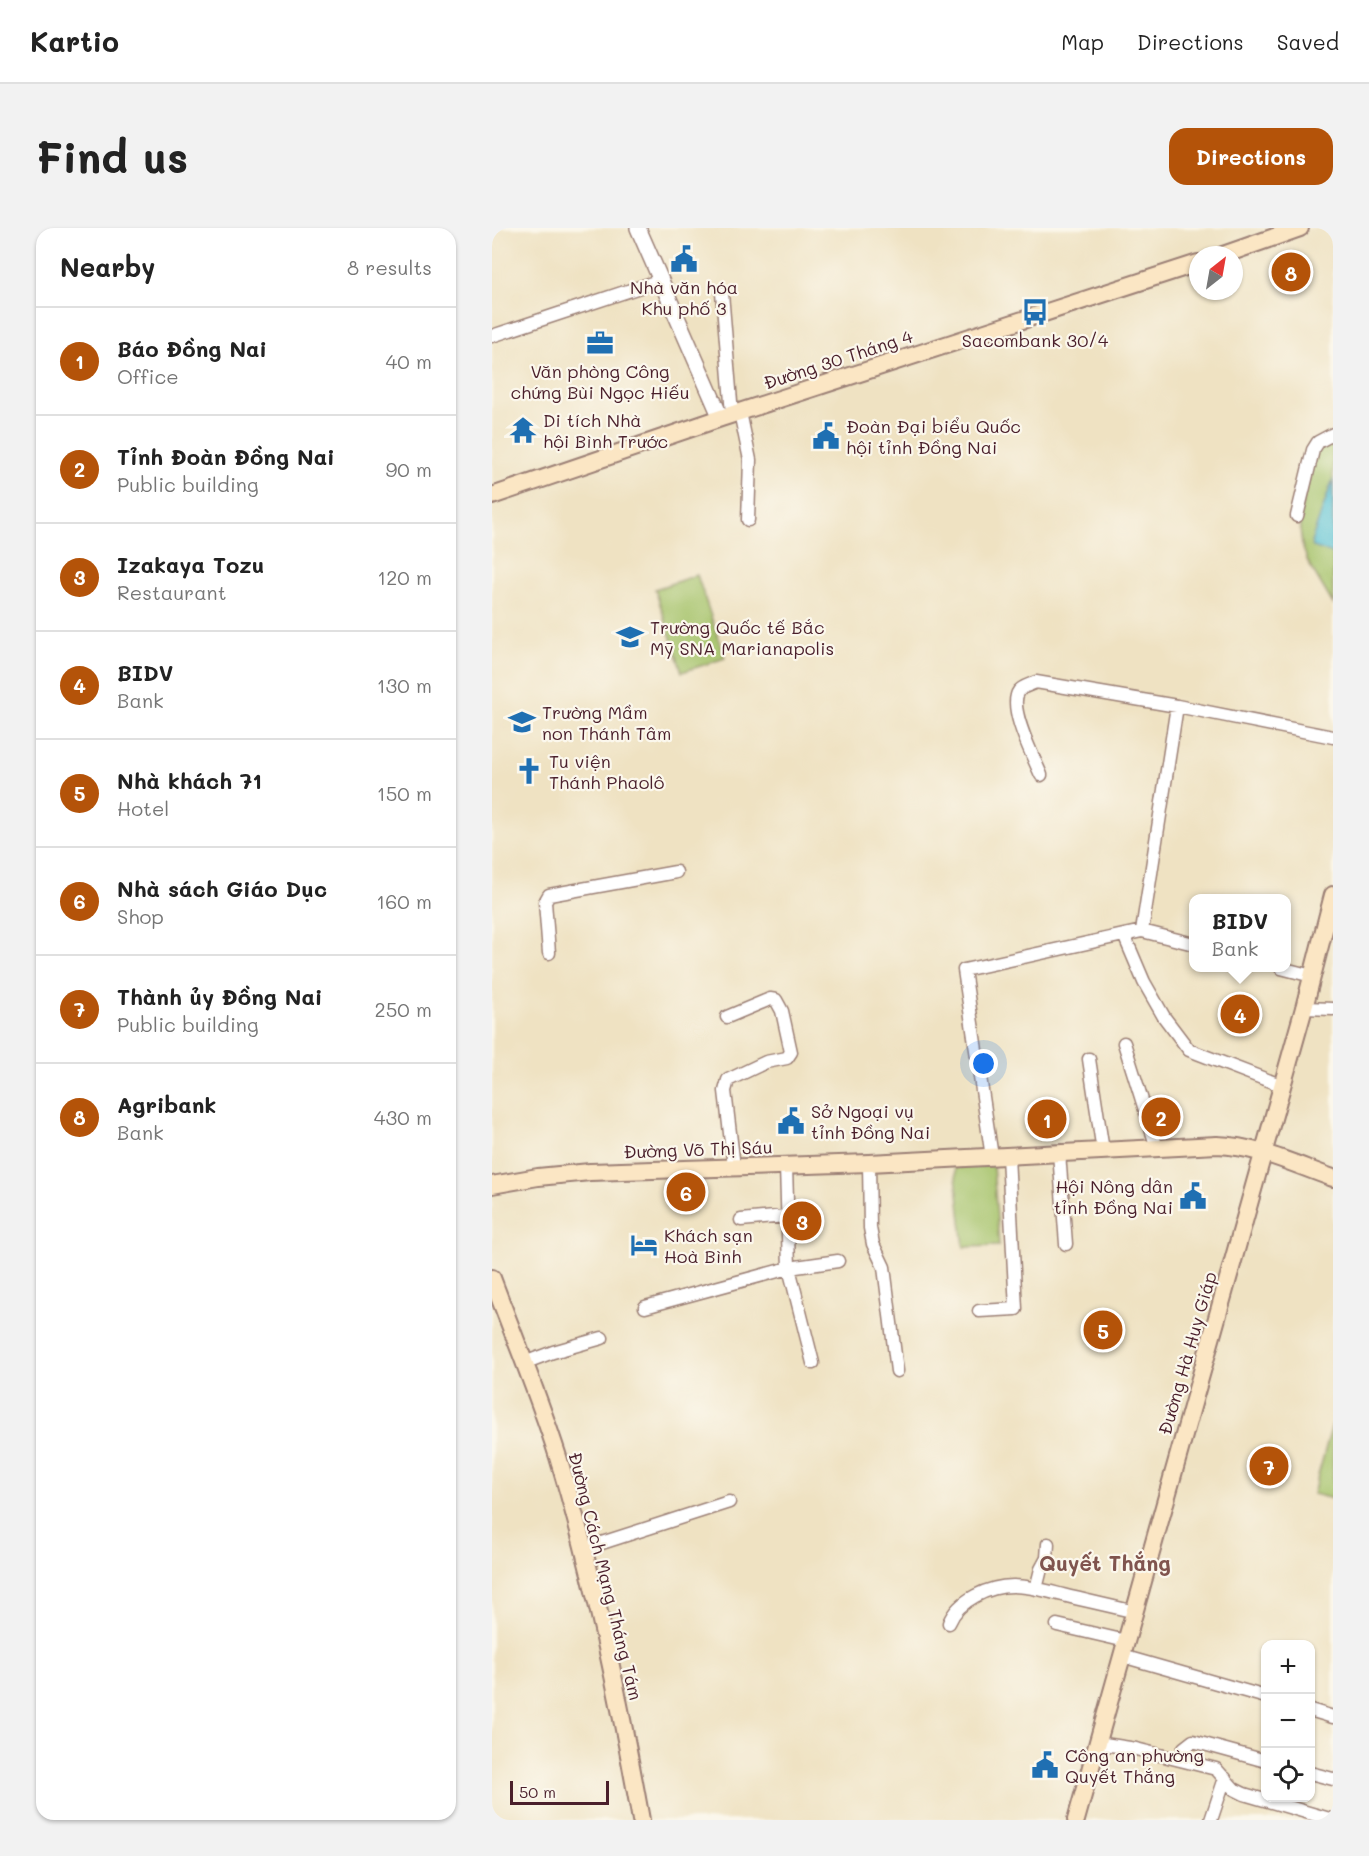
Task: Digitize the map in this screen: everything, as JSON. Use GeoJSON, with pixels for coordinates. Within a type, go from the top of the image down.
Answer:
{"type":"FeatureCollection","features":[{"type":"Feature","properties":{"kind":"main road"},"geometry":{"type":"LineString","coordinates":[[1243,248],[1300,228]]}},
{"type":"Feature","properties":{"kind":"main road","name":"Đường 30 Tháng 4"},"geometry":{"type":"LineString","coordinates":[[492,496],[731,415],[1189,266]]}},
{"type":"Feature","properties":{"kind":"main road","name":"Đường Hà Huy Giáp"},"geometry":{"type":"LineString","coordinates":[[1076,1820],[1264,1153],[1333,895]]}},
{"type":"Feature","properties":{"kind":"main road","name":"Đường Võ Thị Sáu"},"geometry":{"type":"LineString","coordinates":[[492,1185],[558,1174],[869,1163],[1225,1145],[1264,1153],[1333,1178]]}},
{"type":"Feature","properties":{"kind":"main road","name":"Đường Cách Mạng Tháng Tám"},"geometry":{"type":"LineString","coordinates":[[492,1278],[557,1455],[584,1549],[641,1820]]}},
{"type":"Feature","properties":{"kind":"street"},"geometry":{"type":"LineString","coordinates":[[638,228],[661,280],[731,415],[750,460],[748,520]]}},
{"type":"Feature","properties":{"kind":"street"},"geometry":{"type":"LineString","coordinates":[[492,336],[661,280]]}},
{"type":"Feature","properties":{"kind":"street"},"geometry":{"type":"LineString","coordinates":[[722,293],[731,415]]}},
{"type":"Feature","properties":{"kind":"street"},"geometry":{"type":"LineString","coordinates":[[1297,516],[1313,450],[1318,442],[1333,434]]}},
{"type":"Feature","properties":{"kind":"street"},"geometry":{"type":"LineString","coordinates":[[1041,776],[1017,712],[1016,703],[1018,693],[1036,682],[1177,706],[1333,737]]}},
{"type":"Feature","properties":{"kind":"street"},"geometry":{"type":"LineString","coordinates":[[1142,931],[1177,706]]}},
{"type":"Feature","properties":{"kind":"street"},"geometry":{"type":"LineString","coordinates":[[549,954],[545,902],[549,895],[676,872]]}},
{"type":"Feature","properties":{"kind":"street"},"geometry":{"type":"LineString","coordinates":[[979,1311],[1016,1309],[1000,1156],[963,970],[1142,931],[1189,943]]}},
{"type":"Feature","properties":{"kind":"street"},"geometry":{"type":"LineString","coordinates":[[1124,935],[1144,982],[1164,1017],[1189,1050],[1282,1086]]}},
{"type":"Feature","properties":{"kind":"street"},"geometry":{"type":"LineString","coordinates":[[1291,971],[1312,976]]}},
{"type":"Feature","properties":{"kind":"street"},"geometry":{"type":"LineString","coordinates":[[727,1017],[770,999],[776,1000],[782,1011],[791,1052],[787,1058],[766,1062],[728,1080],[725,1090],[734,1167]]}},
{"type":"Feature","properties":{"kind":"street"},"geometry":{"type":"LineString","coordinates":[[1304,1008],[1333,1010]]}},
{"type":"Feature","properties":{"kind":"street"},"geometry":{"type":"LineString","coordinates":[[1124,1043],[1157,1148]]}},
{"type":"Feature","properties":{"kind":"street"},"geometry":{"type":"LineString","coordinates":[[1089,1059],[1103,1151]]}},
{"type":"Feature","properties":{"kind":"street"},"geometry":{"type":"LineString","coordinates":[[1059,1153],[1066,1244]]}},
{"type":"Feature","properties":{"kind":"street"},"geometry":{"type":"LineString","coordinates":[[869,1163],[870,1228],[873,1244],[884,1267],[897,1371]]}},
{"type":"Feature","properties":{"kind":"street"},"geometry":{"type":"LineString","coordinates":[[786,1166],[789,1268],[813,1363]]}},
{"type":"Feature","properties":{"kind":"street"},"geometry":{"type":"LineString","coordinates":[[741,1220],[786,1216]]}},
{"type":"Feature","properties":{"kind":"street"},"geometry":{"type":"LineString","coordinates":[[645,1307],[789,1268],[838,1261]]}},
{"type":"Feature","properties":{"kind":"street"},"geometry":{"type":"LineString","coordinates":[[524,1363],[602,1338]]}},
{"type":"Feature","properties":{"kind":"street"},"geometry":{"type":"LineString","coordinates":[[584,1549],[729,1502]]}},
{"type":"Feature","properties":{"kind":"street"},"geometry":{"type":"LineString","coordinates":[[1036,1589],[1041,1569],[1047,1558],[1048,1544]]}},
{"type":"Feature","properties":{"kind":"street"},"geometry":{"type":"LineString","coordinates":[[949,1623],[951,1617],[961,1606],[983,1592],[1011,1586],[1036,1589],[1135,1612]]}},
{"type":"Feature","properties":{"kind":"street"},"geometry":{"type":"LineString","coordinates":[[1057,1625],[1261,1695]]}},
{"type":"Feature","properties":{"kind":"street"},"geometry":{"type":"LineString","coordinates":[[1315,1711],[1333,1717]]}},
{"type":"Feature","properties":{"kind":"street"},"geometry":{"type":"LineString","coordinates":[[1180,1759],[1184,1748],[1193,1741],[1261,1760]]}},
{"type":"Feature","properties":{"kind":"street"},"geometry":{"type":"LineString","coordinates":[[1098,1743],[1180,1759],[1221,1773],[1234,1789],[1244,1794],[1333,1820]]}},
{"type":"Feature","properties":{"kind":"street"},"geometry":{"type":"LineString","coordinates":[[1211,1820],[1221,1773],[1222,1749]]}},
{"type":"Feature","properties":{"kind":"street"},"geometry":{"type":"LineString","coordinates":[[1315,1774],[1333,1779]]}},
{"type":"Feature","properties":{"kind":"green space"},"geometry":{"type":"Polygon","coordinates":[[[1333,438],[1333,604],[1308,562],[1302,545],[1300,529],[1301,510],[1315,451],[1333,438]]]}},
{"type":"Feature","properties":{"kind":"green space"},"geometry":{"type":"Polygon","coordinates":[[[697,575],[725,658],[682,672],[655,589],[697,575]]]}},
{"type":"Feature","properties":{"kind":"green space"},"geometry":{"type":"Polygon","coordinates":[[[993,1165],[999,1246],[964,1247],[955,1167],[993,1165]]]}},
{"type":"Feature","properties":{"kind":"green space"},"geometry":{"type":"Polygon","coordinates":[[[1333,1426],[1333,1499],[1313,1494],[1333,1426]]]}},
{"type":"Feature","properties":{"kind":"water"},"geometry":{"type":"Polygon","coordinates":[[[1333,479],[1333,554],[1313,547],[1311,542],[1333,479]]]}},
{"type":"Feature","properties":{"kind":"place","name":"Nhà văn hóa Khu phố 3"},"geometry":{"type":"Point","coordinates":[684,259]}},
{"type":"Feature","properties":{"kind":"place","name":"Agribank"},"geometry":{"type":"Point","coordinates":[1291,272]}},
{"type":"Feature","properties":{"kind":"place","name":"Sacombank 30/4"},"geometry":{"type":"Point","coordinates":[1035,312]}},
{"type":"Feature","properties":{"kind":"place","name":"Văn phòng Công chứng Bùi Ngọc Hiếu"},"geometry":{"type":"Point","coordinates":[600,343]}},
{"type":"Feature","properties":{"kind":"place","name":"Di tích Nhà hội Bình Trước"},"geometry":{"type":"Point","coordinates":[523,430]}},
{"type":"Feature","properties":{"kind":"place","name":"Đoàn Đại biểu Quốc hội tỉnh Đồng Nai"},"geometry":{"type":"Point","coordinates":[826,436]}},
{"type":"Feature","properties":{"kind":"place","name":"Trường Quốc tế Bắc Mỹ SNA Marianapolis"},"geometry":{"type":"Point","coordinates":[630,637]}},
{"type":"Feature","properties":{"kind":"place","name":"Trường Mầm non Thánh Tâm"},"geometry":{"type":"Point","coordinates":[522,722]}},
{"type":"Feature","properties":{"kind":"place","name":"Tu viện Thánh Phaolô"},"geometry":{"type":"Point","coordinates":[529,771]}},
{"type":"Feature","properties":{"kind":"place","name":"BIDV"},"geometry":{"type":"Point","coordinates":[1240,1014]}},
{"type":"Feature","properties":{"kind":"place","name":"Tỉnh Đoàn Đồng Nai"},"geometry":{"type":"Point","coordinates":[1161,1117]}},
{"type":"Feature","properties":{"kind":"place","name":"Báo Đồng Nai"},"geometry":{"type":"Point","coordinates":[1047,1119]}},
{"type":"Feature","properties":{"kind":"place","name":"Sở Ngoại vụ tỉnh Đồng Nai"},"geometry":{"type":"Point","coordinates":[791,1121]}},
{"type":"Feature","properties":{"kind":"place","name":"Nhà sách Giáo Dục"},"geometry":{"type":"Point","coordinates":[686,1192]}},
{"type":"Feature","properties":{"kind":"place","name":"Hội Nông dân tỉnh Đồng Nai"},"geometry":{"type":"Point","coordinates":[1193,1196]}},
{"type":"Feature","properties":{"kind":"place","name":"Izakaya Tozu"},"geometry":{"type":"Point","coordinates":[802,1221]}},
{"type":"Feature","properties":{"kind":"place","name":"Khách sạn Hoà Bình"},"geometry":{"type":"Point","coordinates":[644,1245]}},
{"type":"Feature","properties":{"kind":"place","name":"Nhà khách 71"},"geometry":{"type":"Point","coordinates":[1103,1330]}},
{"type":"Feature","properties":{"kind":"place","name":"Thành ủy Đồng Nai"},"geometry":{"type":"Point","coordinates":[1269,1466]}},
{"type":"Feature","properties":{"kind":"place","name":"Công an phường Quyết Thắng"},"geometry":{"type":"Point","coordinates":[1045,1765]}},
{"type":"Feature","properties":{"kind":"district","name":"Quyết Thắng"},"geometry":{"type":"Point","coordinates":[1105,1562]}}]}
